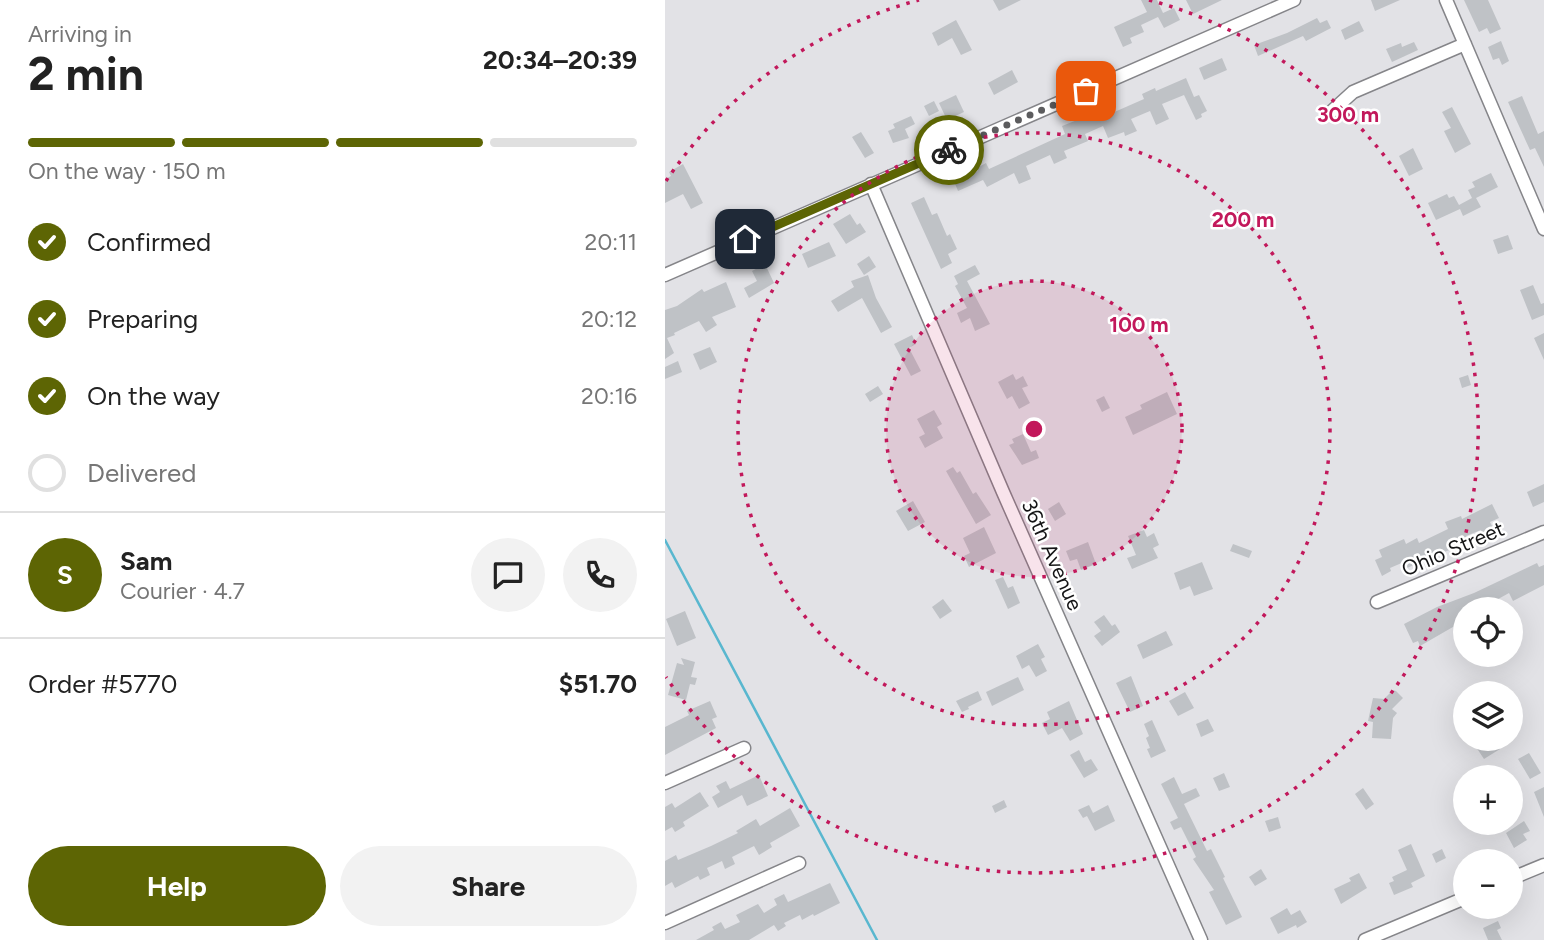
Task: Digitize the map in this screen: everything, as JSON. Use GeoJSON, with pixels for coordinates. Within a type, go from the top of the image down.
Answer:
{"type":"FeatureCollection","features":[{"type":"Feature","properties":{"kind":"street"},"geometry":{"type":"LineString","coordinates":[[665,275],[1294,0]]}},
{"type":"Feature","properties":{"kind":"street"},"geometry":{"type":"LineString","coordinates":[[1446,0],[1541,211],[1544,229]]}},
{"type":"Feature","properties":{"kind":"street"},"geometry":{"type":"LineString","coordinates":[[1331,112],[1353,92],[1465,44]]}},
{"type":"Feature","properties":{"kind":"street","name":"36th Avenue"},"geometry":{"type":"LineString","coordinates":[[870,184],[1201,940]]}},
{"type":"Feature","properties":{"kind":"street","name":"Ohio Street"},"geometry":{"type":"LineString","coordinates":[[1377,603],[1544,532]]}},
{"type":"Feature","properties":{"kind":"street"},"geometry":{"type":"LineString","coordinates":[[665,783],[744,748]]}},
{"type":"Feature","properties":{"kind":"street"},"geometry":{"type":"LineString","coordinates":[[665,923],[799,863]]}},
{"type":"Feature","properties":{"kind":"street"},"geometry":{"type":"LineString","coordinates":[[1523,874],[1544,865]]}},
{"type":"Feature","properties":{"kind":"street"},"geometry":{"type":"LineString","coordinates":[[1365,940],[1453,903]]}},
{"type":"Feature","properties":{"kind":"building"},"geometry":{"type":"Polygon","coordinates":[[[993,0],[1021,0],[999,11],[993,0]]]}},
{"type":"Feature","properties":{"kind":"building"},"geometry":{"type":"Polygon","coordinates":[[[1141,0],[1157,0],[1163,13],[1174,8],[1180,20],[1164,28],[1158,17],[1141,25],[1144,32],[1130,38],[1132,43],[1123,47],[1114,27],[1147,12],[1141,0]]]}},
{"type":"Feature","properties":{"kind":"building"},"geometry":{"type":"Polygon","coordinates":[[[1186,0],[1222,0],[1193,14],[1186,0]]]}},
{"type":"Feature","properties":{"kind":"building"},"geometry":{"type":"Polygon","coordinates":[[[1371,0],[1400,0],[1375,11],[1371,0]]]}},
{"type":"Feature","properties":{"kind":"building"},"geometry":{"type":"Polygon","coordinates":[[[1464,0],[1488,0],[1501,29],[1490,34],[1487,28],[1479,32],[1464,0]]]}},
{"type":"Feature","properties":{"kind":"building"},"geometry":{"type":"Polygon","coordinates":[[[1317,18],[1320,23],[1327,20],[1331,28],[1306,41],[1303,36],[1258,56],[1254,45],[1317,18]]]}},
{"type":"Feature","properties":{"kind":"building"},"geometry":{"type":"Polygon","coordinates":[[[956,20],[972,50],[961,55],[952,38],[938,46],[932,33],[956,20]]]}},
{"type":"Feature","properties":{"kind":"building"},"geometry":{"type":"Polygon","coordinates":[[[1359,21],[1364,31],[1345,40],[1341,30],[1359,21]]]}},
{"type":"Feature","properties":{"kind":"building"},"geometry":{"type":"Polygon","coordinates":[[[1501,41],[1509,61],[1502,65],[1499,58],[1493,60],[1488,47],[1501,41]]]}},
{"type":"Feature","properties":{"kind":"building"},"geometry":{"type":"Polygon","coordinates":[[[1414,42],[1418,50],[1392,62],[1386,49],[1401,43],[1402,47],[1414,42]]]}},
{"type":"Feature","properties":{"kind":"building"},"geometry":{"type":"Polygon","coordinates":[[[1222,58],[1227,70],[1204,80],[1199,68],[1222,58]]]}},
{"type":"Feature","properties":{"kind":"building"},"geometry":{"type":"Polygon","coordinates":[[[1012,70],[1018,82],[994,95],[988,83],[1012,70]]]}},
{"type":"Feature","properties":{"kind":"building"},"geometry":{"type":"Polygon","coordinates":[[[1186,78],[1194,97],[1199,95],[1207,111],[1196,120],[1184,95],[1162,104],[1169,119],[1156,125],[1150,111],[1131,119],[1137,131],[1108,138],[1103,126],[1085,134],[1088,141],[1064,151],[1067,158],[1054,164],[1050,155],[1026,166],[1031,179],[1019,184],[1014,173],[987,187],[983,180],[958,191],[954,181],[978,171],[977,168],[986,163],[989,169],[1065,134],[1062,126],[1100,111],[1103,117],[1144,99],[1142,94],[1186,78]]]}},
{"type":"Feature","properties":{"kind":"building"},"geometry":{"type":"Polygon","coordinates":[[[956,95],[964,112],[947,120],[939,103],[956,95]]]}},
{"type":"Feature","properties":{"kind":"building"},"geometry":{"type":"Polygon","coordinates":[[[1522,96],[1538,134],[1544,131],[1544,167],[1535,148],[1530,150],[1508,102],[1522,96]]]}},
{"type":"Feature","properties":{"kind":"building"},"geometry":{"type":"Polygon","coordinates":[[[934,101],[939,111],[929,116],[924,106],[934,101]]]}},
{"type":"Feature","properties":{"kind":"building"},"geometry":{"type":"Polygon","coordinates":[[[1452,107],[1471,144],[1455,153],[1444,131],[1451,128],[1442,112],[1452,107]]]}},
{"type":"Feature","properties":{"kind":"building"},"geometry":{"type":"Polygon","coordinates":[[[911,116],[915,124],[905,129],[909,138],[893,143],[888,131],[895,128],[893,124],[911,116]]]}},
{"type":"Feature","properties":{"kind":"building"},"geometry":{"type":"Polygon","coordinates":[[[861,132],[874,153],[865,158],[852,137],[861,132]]]}},
{"type":"Feature","properties":{"kind":"building"},"geometry":{"type":"Polygon","coordinates":[[[1413,148],[1423,169],[1409,176],[1399,156],[1413,148]]]}},
{"type":"Feature","properties":{"kind":"building"},"geometry":{"type":"Polygon","coordinates":[[[683,164],[703,203],[691,209],[683,194],[665,203],[665,179],[671,176],[669,172],[683,164]]]}},
{"type":"Feature","properties":{"kind":"building"},"geometry":{"type":"Polygon","coordinates":[[[1491,173],[1498,187],[1476,198],[1481,207],[1463,216],[1460,209],[1436,220],[1428,203],[1447,194],[1449,198],[1454,196],[1459,205],[1472,198],[1468,190],[1475,187],[1472,182],[1491,173]]]}},
{"type":"Feature","properties":{"kind":"building"},"geometry":{"type":"Polygon","coordinates":[[[924,197],[932,215],[937,213],[947,236],[950,234],[957,249],[948,254],[952,263],[941,269],[911,203],[924,197]]]}},
{"type":"Feature","properties":{"kind":"building"},"geometry":{"type":"Polygon","coordinates":[[[850,214],[866,232],[846,244],[833,224],[850,214]]]}},
{"type":"Feature","properties":{"kind":"building"},"geometry":{"type":"Polygon","coordinates":[[[1508,235],[1513,249],[1498,254],[1493,240],[1508,235]]]}},
{"type":"Feature","properties":{"kind":"building"},"geometry":{"type":"Polygon","coordinates":[[[829,242],[836,256],[808,268],[802,254],[829,242]]]}},
{"type":"Feature","properties":{"kind":"building"},"geometry":{"type":"Polygon","coordinates":[[[869,256],[876,267],[864,275],[857,264],[869,256]]]}},
{"type":"Feature","properties":{"kind":"building"},"geometry":{"type":"Polygon","coordinates":[[[765,264],[774,283],[749,298],[744,288],[757,281],[752,271],[765,264]]]}},
{"type":"Feature","properties":{"kind":"building"},"geometry":{"type":"Polygon","coordinates":[[[975,265],[980,274],[967,281],[990,324],[975,331],[970,318],[961,323],[957,313],[967,308],[955,286],[958,284],[954,276],[975,265]]]}},
{"type":"Feature","properties":{"kind":"building"},"geometry":{"type":"Polygon","coordinates":[[[868,275],[876,298],[892,327],[881,333],[862,298],[838,312],[831,301],[854,287],[851,281],[868,275]]]}},
{"type":"Feature","properties":{"kind":"building"},"geometry":{"type":"Polygon","coordinates":[[[726,282],[736,307],[712,317],[717,325],[706,332],[699,321],[667,338],[674,353],[665,359],[665,310],[677,306],[702,289],[704,292],[726,282]]]}},
{"type":"Feature","properties":{"kind":"building"},"geometry":{"type":"Polygon","coordinates":[[[1533,285],[1541,304],[1544,303],[1544,315],[1532,320],[1520,290],[1533,285]]]}},
{"type":"Feature","properties":{"kind":"building"},"geometry":{"type":"Polygon","coordinates":[[[1544,333],[1544,360],[1534,338],[1544,333]]]}},
{"type":"Feature","properties":{"kind":"building"},"geometry":{"type":"Polygon","coordinates":[[[912,335],[916,344],[909,348],[921,371],[911,376],[894,344],[912,335]]]}},
{"type":"Feature","properties":{"kind":"building"},"geometry":{"type":"Polygon","coordinates":[[[710,347],[717,362],[700,370],[693,354],[710,347]]]}},
{"type":"Feature","properties":{"kind":"building"},"geometry":{"type":"Polygon","coordinates":[[[678,361],[682,372],[665,379],[665,367],[678,361]]]}},
{"type":"Feature","properties":{"kind":"building"},"geometry":{"type":"Polygon","coordinates":[[[1013,374],[1016,380],[1023,376],[1028,386],[1022,388],[1030,403],[1019,409],[1012,396],[1007,399],[998,382],[1013,374]]]}},
{"type":"Feature","properties":{"kind":"building"},"geometry":{"type":"Polygon","coordinates":[[[1468,375],[1471,385],[1462,388],[1459,378],[1468,375]]]}},
{"type":"Feature","properties":{"kind":"building"},"geometry":{"type":"Polygon","coordinates":[[[878,386],[883,394],[870,402],[865,394],[878,386]]]}},
{"type":"Feature","properties":{"kind":"building"},"geometry":{"type":"Polygon","coordinates":[[[1167,392],[1177,414],[1133,435],[1125,417],[1142,409],[1140,405],[1167,392]]]}},
{"type":"Feature","properties":{"kind":"building"},"geometry":{"type":"Polygon","coordinates":[[[1104,396],[1110,408],[1102,412],[1096,400],[1104,396]]]}},
{"type":"Feature","properties":{"kind":"building"},"geometry":{"type":"Polygon","coordinates":[[[934,410],[942,424],[937,427],[943,438],[925,448],[919,437],[925,434],[917,419],[934,410]]]}},
{"type":"Feature","properties":{"kind":"building"},"geometry":{"type":"Polygon","coordinates":[[[1023,434],[1031,452],[1036,450],[1039,458],[1022,465],[1009,445],[1014,443],[1012,439],[1023,434]]]}},
{"type":"Feature","properties":{"kind":"building"},"geometry":{"type":"Polygon","coordinates":[[[953,467],[957,473],[960,471],[973,494],[976,492],[991,515],[976,524],[946,471],[953,467]]]}},
{"type":"Feature","properties":{"kind":"building"},"geometry":{"type":"Polygon","coordinates":[[[1544,484],[1544,502],[1533,507],[1527,492],[1544,484]]]}},
{"type":"Feature","properties":{"kind":"building"},"geometry":{"type":"Polygon","coordinates":[[[913,501],[925,522],[908,531],[896,511],[913,501]]]}},
{"type":"Feature","properties":{"kind":"building"},"geometry":{"type":"Polygon","coordinates":[[[1059,502],[1066,514],[1055,521],[1048,509],[1059,502]]]}},
{"type":"Feature","properties":{"kind":"building"},"geometry":{"type":"Polygon","coordinates":[[[1492,504],[1499,518],[1490,522],[1494,530],[1483,535],[1481,530],[1466,536],[1468,542],[1407,568],[1404,562],[1390,568],[1391,571],[1382,576],[1375,560],[1382,557],[1379,550],[1404,539],[1406,544],[1417,538],[1419,543],[1448,529],[1445,522],[1461,516],[1462,519],[1492,504]]]}},
{"type":"Feature","properties":{"kind":"building"},"geometry":{"type":"Polygon","coordinates":[[[984,527],[996,553],[969,567],[964,556],[970,553],[963,538],[984,527]]]}},
{"type":"Feature","properties":{"kind":"building"},"geometry":{"type":"Polygon","coordinates":[[[1144,530],[1147,537],[1154,533],[1159,545],[1153,548],[1158,558],[1132,569],[1127,558],[1136,555],[1128,536],[1144,530]]]}},
{"type":"Feature","properties":{"kind":"building"},"geometry":{"type":"Polygon","coordinates":[[[1088,542],[1096,564],[1081,570],[1077,559],[1070,561],[1066,551],[1088,542]]]}},
{"type":"Feature","properties":{"kind":"building"},"geometry":{"type":"Polygon","coordinates":[[[1233,544],[1252,551],[1249,558],[1230,551],[1233,544]]]}},
{"type":"Feature","properties":{"kind":"building"},"geometry":{"type":"Polygon","coordinates":[[[1202,562],[1213,589],[1194,596],[1190,586],[1180,590],[1174,573],[1202,562]]]}},
{"type":"Feature","properties":{"kind":"building"},"geometry":{"type":"Polygon","coordinates":[[[1537,563],[1539,567],[1544,565],[1544,585],[1521,597],[1511,597],[1509,593],[1502,597],[1463,597],[1537,563]]]}},
{"type":"Feature","properties":{"kind":"building"},"geometry":{"type":"Polygon","coordinates":[[[1003,577],[1008,588],[1013,586],[1020,603],[1008,609],[995,580],[1003,577]]]}},
{"type":"Feature","properties":{"kind":"building"},"geometry":{"type":"Polygon","coordinates":[[[943,599],[952,611],[940,619],[932,607],[943,599]]]}},
{"type":"Feature","properties":{"kind":"building"},"geometry":{"type":"Polygon","coordinates":[[[1453,601],[1453,627],[1420,646],[1418,641],[1413,643],[1404,624],[1453,601]]]}},
{"type":"Feature","properties":{"kind":"building"},"geometry":{"type":"Polygon","coordinates":[[[685,611],[696,638],[677,646],[666,619],[685,611]]]}},
{"type":"Feature","properties":{"kind":"building"},"geometry":{"type":"Polygon","coordinates":[[[1104,615],[1120,632],[1102,646],[1094,636],[1101,631],[1094,622],[1104,615]]]}},
{"type":"Feature","properties":{"kind":"building"},"geometry":{"type":"Polygon","coordinates":[[[1166,631],[1173,645],[1143,659],[1137,645],[1166,631]]]}},
{"type":"Feature","properties":{"kind":"building"},"geometry":{"type":"Polygon","coordinates":[[[1038,644],[1045,657],[1041,659],[1047,671],[1036,677],[1029,665],[1022,669],[1016,656],[1038,644]]]}},
{"type":"Feature","properties":{"kind":"building"},"geometry":{"type":"Polygon","coordinates":[[[681,658],[695,662],[691,677],[697,678],[695,685],[690,684],[686,700],[668,695],[677,663],[684,665],[681,658]]]}},
{"type":"Feature","properties":{"kind":"building"},"geometry":{"type":"Polygon","coordinates":[[[1131,676],[1143,706],[1130,712],[1116,683],[1131,676]]]}},
{"type":"Feature","properties":{"kind":"building"},"geometry":{"type":"Polygon","coordinates":[[[1018,677],[1024,690],[992,706],[986,692],[1018,677]]]}},
{"type":"Feature","properties":{"kind":"building"},"geometry":{"type":"Polygon","coordinates":[[[1393,690],[1403,698],[1392,709],[1397,713],[1393,718],[1391,739],[1372,738],[1373,722],[1368,721],[1373,698],[1384,699],[1393,690]]]}},
{"type":"Feature","properties":{"kind":"building"},"geometry":{"type":"Polygon","coordinates":[[[978,691],[982,700],[962,712],[956,701],[978,691]]]}},
{"type":"Feature","properties":{"kind":"building"},"geometry":{"type":"Polygon","coordinates":[[[1185,692],[1194,708],[1178,716],[1169,701],[1185,692]]]}},
{"type":"Feature","properties":{"kind":"building"},"geometry":{"type":"Polygon","coordinates":[[[710,701],[717,717],[712,719],[716,728],[665,755],[665,727],[689,715],[687,711],[710,701]]]}},
{"type":"Feature","properties":{"kind":"building"},"geometry":{"type":"Polygon","coordinates":[[[1069,701],[1083,734],[1070,741],[1062,728],[1048,735],[1042,723],[1050,719],[1047,712],[1069,701]]]}},
{"type":"Feature","properties":{"kind":"building"},"geometry":{"type":"Polygon","coordinates":[[[1208,719],[1214,731],[1201,737],[1196,724],[1208,719]]]}},
{"type":"Feature","properties":{"kind":"building"},"geometry":{"type":"Polygon","coordinates":[[[1152,720],[1166,751],[1151,758],[1146,738],[1149,736],[1144,724],[1152,720]]]}},
{"type":"Feature","properties":{"kind":"building"},"geometry":{"type":"Polygon","coordinates":[[[1079,750],[1085,762],[1091,759],[1098,770],[1084,778],[1070,755],[1079,750]]]}},
{"type":"Feature","properties":{"kind":"building"},"geometry":{"type":"Polygon","coordinates":[[[1479,751],[1497,751],[1484,759],[1479,751]]]}},
{"type":"Feature","properties":{"kind":"building"},"geometry":{"type":"Polygon","coordinates":[[[1529,753],[1541,773],[1530,779],[1518,759],[1529,753]]]}},
{"type":"Feature","properties":{"kind":"building"},"geometry":{"type":"Polygon","coordinates":[[[1224,773],[1230,787],[1219,791],[1213,778],[1224,773]]]}},
{"type":"Feature","properties":{"kind":"building"},"geometry":{"type":"Polygon","coordinates":[[[759,775],[768,796],[747,806],[742,795],[718,808],[712,797],[720,792],[716,786],[726,781],[730,789],[759,775]]]}},
{"type":"Feature","properties":{"kind":"building"},"geometry":{"type":"Polygon","coordinates":[[[1174,777],[1182,794],[1196,788],[1200,796],[1184,804],[1207,851],[1211,849],[1242,917],[1226,925],[1209,892],[1214,890],[1193,859],[1196,857],[1181,827],[1174,830],[1170,822],[1178,818],[1161,784],[1174,777]]]}},
{"type":"Feature","properties":{"kind":"building"},"geometry":{"type":"Polygon","coordinates":[[[1544,787],[1544,817],[1534,792],[1544,787]]]}},
{"type":"Feature","properties":{"kind":"building"},"geometry":{"type":"Polygon","coordinates":[[[1363,788],[1374,804],[1366,810],[1355,794],[1363,788]]]}},
{"type":"Feature","properties":{"kind":"building"},"geometry":{"type":"Polygon","coordinates":[[[700,792],[709,806],[683,822],[685,826],[675,832],[672,827],[665,831],[665,807],[672,803],[675,808],[700,792]]]}},
{"type":"Feature","properties":{"kind":"building"},"geometry":{"type":"Polygon","coordinates":[[[1004,800],[1007,807],[995,813],[992,806],[1004,800]]]}},
{"type":"Feature","properties":{"kind":"building"},"geometry":{"type":"Polygon","coordinates":[[[1089,805],[1093,813],[1108,805],[1115,821],[1095,831],[1087,816],[1083,818],[1078,810],[1089,805]]]}},
{"type":"Feature","properties":{"kind":"building"},"geometry":{"type":"Polygon","coordinates":[[[790,808],[800,826],[770,843],[772,847],[759,855],[754,846],[732,857],[735,864],[725,869],[722,861],[707,868],[710,875],[700,880],[698,876],[675,888],[672,882],[665,886],[665,861],[676,855],[678,860],[711,846],[738,833],[736,831],[756,819],[760,826],[790,808]]]}},
{"type":"Feature","properties":{"kind":"building"},"geometry":{"type":"Polygon","coordinates":[[[1278,817],[1281,828],[1269,832],[1265,821],[1278,817]]]}},
{"type":"Feature","properties":{"kind":"building"},"geometry":{"type":"Polygon","coordinates":[[[1523,822],[1530,831],[1523,834],[1523,822]]]}},
{"type":"Feature","properties":{"kind":"building"},"geometry":{"type":"Polygon","coordinates":[[[1523,834],[1527,840],[1514,848],[1507,835],[1523,834]]]}},
{"type":"Feature","properties":{"kind":"building"},"geometry":{"type":"Polygon","coordinates":[[[1411,844],[1425,876],[1411,883],[1413,887],[1394,895],[1389,883],[1394,881],[1392,877],[1407,870],[1398,850],[1411,844]]]}},
{"type":"Feature","properties":{"kind":"building"},"geometry":{"type":"Polygon","coordinates":[[[1442,849],[1446,858],[1436,863],[1432,854],[1442,849]]]}},
{"type":"Feature","properties":{"kind":"building"},"geometry":{"type":"Polygon","coordinates":[[[1261,869],[1267,879],[1255,886],[1249,877],[1261,869]]]}},
{"type":"Feature","properties":{"kind":"building"},"geometry":{"type":"Polygon","coordinates":[[[1359,873],[1367,888],[1341,904],[1334,889],[1351,881],[1349,878],[1359,873]]]}},
{"type":"Feature","properties":{"kind":"building"},"geometry":{"type":"Polygon","coordinates":[[[830,883],[840,903],[814,916],[813,914],[802,920],[800,915],[784,923],[786,926],[778,931],[774,925],[749,940],[696,940],[714,930],[712,927],[721,922],[725,929],[740,922],[736,915],[758,904],[764,913],[777,905],[774,899],[784,894],[788,902],[830,883]]]}},
{"type":"Feature","properties":{"kind":"building"},"geometry":{"type":"Polygon","coordinates":[[[1287,908],[1291,915],[1300,910],[1307,922],[1278,934],[1270,918],[1287,908]]]}},
{"type":"Feature","properties":{"kind":"building"},"geometry":{"type":"Polygon","coordinates":[[[1498,921],[1501,928],[1497,930],[1502,940],[1488,940],[1483,928],[1498,921]]]}},
{"type":"Feature","properties":{"kind":"waterway"},"geometry":{"type":"LineString","coordinates":[[665,540],[877,940]]}},
{"type":"Feature","properties":{"kind":"way so far"},"geometry":{"type":"LineString","coordinates":[[949,150],[1086,91]]}},
{"type":"Feature","properties":{"kind":"route"},"geometry":{"type":"LineString","coordinates":[[745,239],[949,150]]}}]}
